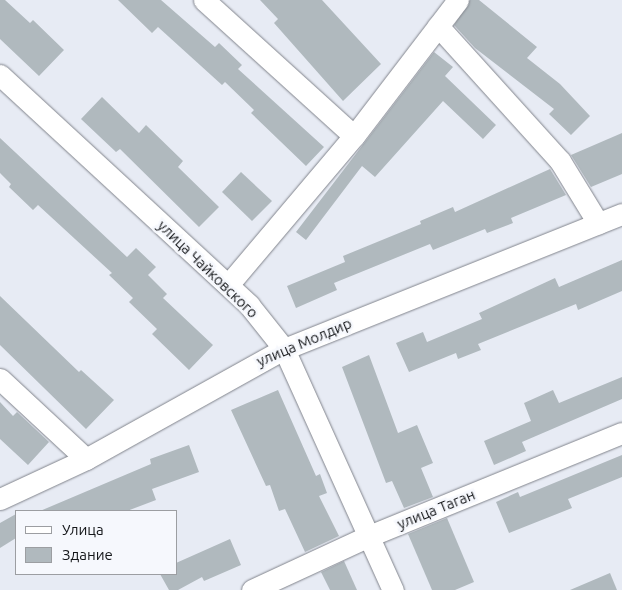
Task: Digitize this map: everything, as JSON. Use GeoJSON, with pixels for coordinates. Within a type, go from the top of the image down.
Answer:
{"type":"FeatureCollection","features":[{"type":"Feature","properties":{"kind":"street"},"geometry":{"type":"LineString","coordinates":[[204,0],[354,136]]}},
{"type":"Feature","properties":{"kind":"street"},"geometry":{"type":"LineString","coordinates":[[228,286],[354,136],[458,0]]}},
{"type":"Feature","properties":{"kind":"street"},"geometry":{"type":"LineString","coordinates":[[438,26],[560,161],[598,223]]}},
{"type":"Feature","properties":{"kind":"street","name":"улица Чайковского"},"geometry":{"type":"LineString","coordinates":[[0,75],[248,305],[284,348],[392,590]]}},
{"type":"Feature","properties":{"kind":"street","name":"улица Молдир"},"geometry":{"type":"LineString","coordinates":[[0,499],[86,458],[284,348],[622,214]]}},
{"type":"Feature","properties":{"kind":"street"},"geometry":{"type":"LineString","coordinates":[[0,379],[86,458]]}},
{"type":"Feature","properties":{"kind":"street","name":"улица Таган"},"geometry":{"type":"LineString","coordinates":[[252,590],[369,536],[622,433]]}},
{"type":"Feature","properties":{"kind":"building"},"geometry":{"type":"Polygon","coordinates":[[[0,0],[5,0],[30,23],[33,20],[64,50],[39,76],[0,39],[0,0]]]}},
{"type":"Feature","properties":{"kind":"building"},"geometry":{"type":"Polygon","coordinates":[[[118,0],[161,0],[215,47],[219,43],[242,65],[238,69],[324,147],[306,166],[251,113],[254,110],[225,82],[222,85],[158,27],[152,33],[118,0]]]}},
{"type":"Feature","properties":{"kind":"building"},"geometry":{"type":"Polygon","coordinates":[[[260,0],[322,0],[381,64],[343,101],[274,23],[278,19],[260,0]]]}},
{"type":"Feature","properties":{"kind":"building"},"geometry":{"type":"Polygon","coordinates":[[[470,0],[479,0],[537,47],[527,58],[560,84],[590,116],[571,135],[549,114],[554,109],[475,48],[454,25],[470,0]]]}},
{"type":"Feature","properties":{"kind":"building"},"geometry":{"type":"Polygon","coordinates":[[[434,52],[453,67],[445,76],[496,125],[483,139],[443,101],[375,177],[362,166],[306,240],[296,232],[434,52]]]}},
{"type":"Feature","properties":{"kind":"building"},"geometry":{"type":"Polygon","coordinates":[[[102,97],[139,133],[146,125],[183,161],[178,167],[219,207],[199,227],[120,149],[116,152],[81,119],[102,97]]]}},
{"type":"Feature","properties":{"kind":"building"},"geometry":{"type":"Polygon","coordinates":[[[622,133],[622,174],[591,187],[571,155],[622,133]]]}},
{"type":"Feature","properties":{"kind":"building"},"geometry":{"type":"Polygon","coordinates":[[[0,138],[127,257],[136,248],[156,267],[148,275],[167,294],[163,298],[213,345],[189,370],[152,334],[157,329],[129,302],[133,298],[109,275],[112,273],[38,205],[33,210],[9,187],[11,184],[0,173],[0,138]]]}},
{"type":"Feature","properties":{"kind":"building"},"geometry":{"type":"Polygon","coordinates":[[[550,169],[566,195],[511,218],[513,223],[487,233],[485,229],[433,250],[430,244],[334,283],[337,290],[296,308],[287,286],[345,262],[343,256],[421,224],[420,221],[453,207],[455,212],[550,169]]]}},
{"type":"Feature","properties":{"kind":"building"},"geometry":{"type":"Polygon","coordinates":[[[241,172],[272,201],[252,221],[222,192],[241,172]]]}},
{"type":"Feature","properties":{"kind":"building"},"geometry":{"type":"Polygon","coordinates":[[[622,260],[622,291],[578,310],[576,304],[478,344],[481,350],[458,359],[456,353],[409,372],[396,343],[423,332],[427,342],[482,319],[479,313],[555,278],[559,287],[622,260]]]}},
{"type":"Feature","properties":{"kind":"building"},"geometry":{"type":"Polygon","coordinates":[[[0,296],[79,372],[81,370],[114,400],[86,429],[0,345],[0,296]]]}},
{"type":"Feature","properties":{"kind":"building"},"geometry":{"type":"Polygon","coordinates":[[[369,355],[398,433],[417,425],[433,463],[421,468],[433,497],[404,508],[392,481],[386,483],[342,367],[369,355]]]}},
{"type":"Feature","properties":{"kind":"building"},"geometry":{"type":"Polygon","coordinates":[[[622,377],[622,399],[522,442],[526,451],[494,465],[484,441],[531,421],[524,403],[553,390],[559,403],[622,377]]]}},
{"type":"Feature","properties":{"kind":"building"},"geometry":{"type":"Polygon","coordinates":[[[278,390],[316,476],[320,474],[327,493],[319,496],[339,536],[305,552],[285,509],[279,511],[270,485],[266,486],[231,410],[278,390]]]}},
{"type":"Feature","properties":{"kind":"building"},"geometry":{"type":"Polygon","coordinates":[[[0,402],[13,416],[17,412],[49,442],[28,465],[0,439],[0,402]]]}},
{"type":"Feature","properties":{"kind":"building"},"geometry":{"type":"Polygon","coordinates":[[[189,445],[199,472],[152,489],[156,500],[130,510],[42,510],[151,464],[150,459],[189,445]]]}},
{"type":"Feature","properties":{"kind":"building"},"geometry":{"type":"Polygon","coordinates":[[[622,455],[622,477],[568,499],[572,508],[509,533],[496,502],[518,492],[520,497],[622,455]]]}},
{"type":"Feature","properties":{"kind":"building"},"geometry":{"type":"Polygon","coordinates":[[[15,515],[15,539],[0,548],[0,523],[15,515]]]}},
{"type":"Feature","properties":{"kind":"building"},"geometry":{"type":"Polygon","coordinates":[[[447,518],[474,582],[455,590],[432,590],[408,534],[447,518]]]}},
{"type":"Feature","properties":{"kind":"building"},"geometry":{"type":"Polygon","coordinates":[[[230,539],[241,565],[204,581],[202,577],[178,590],[169,590],[161,575],[178,575],[178,562],[230,539]]]}},
{"type":"Feature","properties":{"kind":"building"},"geometry":{"type":"Polygon","coordinates":[[[344,561],[357,590],[330,590],[321,572],[344,561]]]}},
{"type":"Feature","properties":{"kind":"building"},"geometry":{"type":"Polygon","coordinates":[[[610,573],[617,590],[570,590],[610,573]]]}}]}
